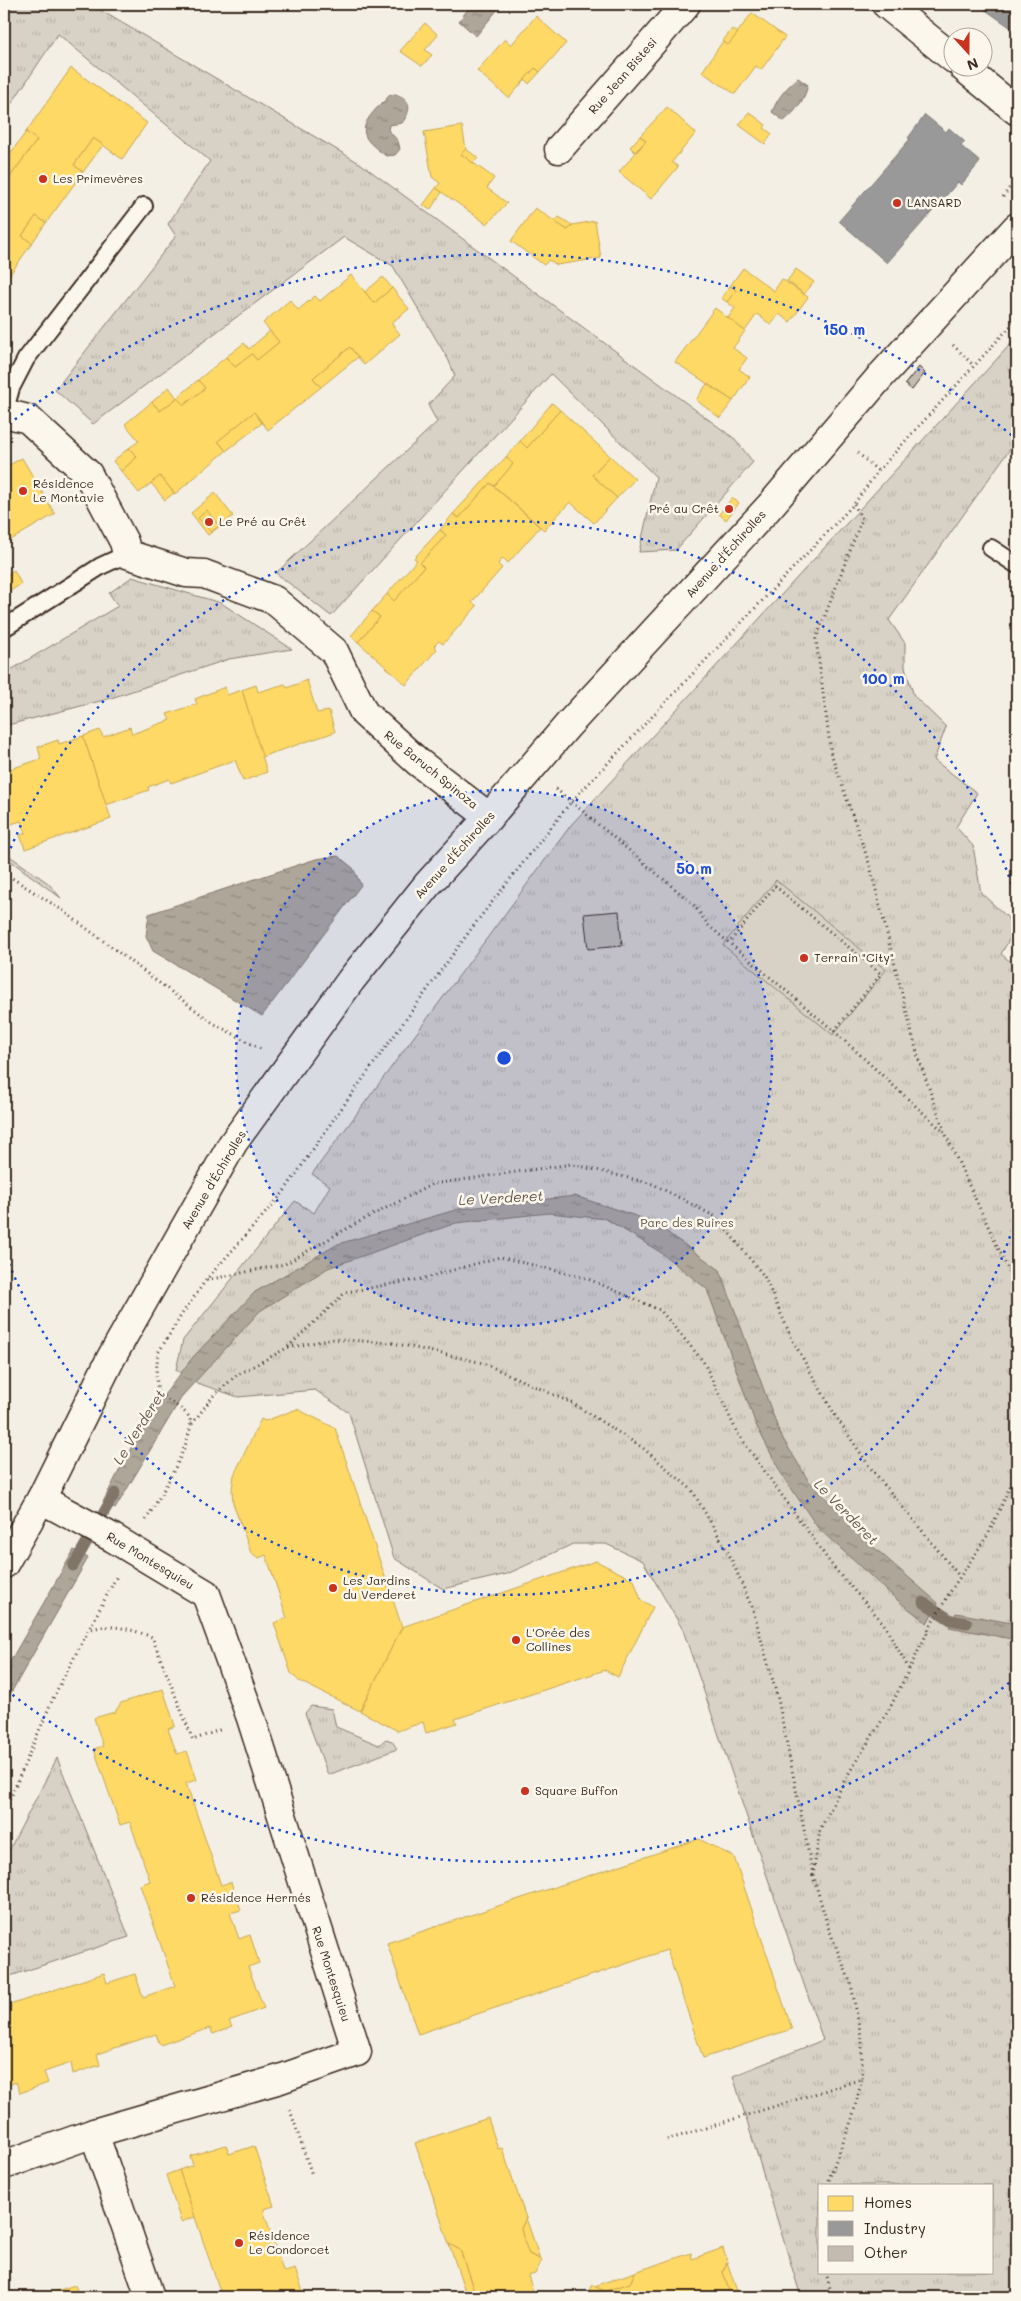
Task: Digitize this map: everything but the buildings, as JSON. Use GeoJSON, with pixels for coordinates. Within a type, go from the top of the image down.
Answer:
{"type":"FeatureCollection","features":[{"type":"Feature","properties":{"kind":"street","name":"Rue Jean Bistesi"},"geometry":{"type":"LineString","coordinates":[[559,149],[686,4]]}},
{"type":"Feature","properties":{"kind":"street"},"geometry":{"type":"LineString","coordinates":[[886,4],[944,51]]}},
{"type":"Feature","properties":{"kind":"street"},"geometry":{"type":"LineString","coordinates":[[976,78],[1017,111]]}},
{"type":"Feature","properties":{"kind":"street","name":"Avenue d'Échirolles"},"geometry":{"type":"LineString","coordinates":[[4,1564],[41,1499],[111,1358],[233,1143],[351,980],[405,911],[568,725],[764,513],[880,377],[1017,226]]}},
{"type":"Feature","properties":{"kind":"street"},"geometry":{"type":"LineString","coordinates":[[4,413],[28,419],[88,474],[124,542],[127,554]]}},
{"type":"Feature","properties":{"kind":"street","name":"Rue Baruch Spinoza"},"geometry":{"type":"LineString","coordinates":[[127,554],[186,573],[204,574],[274,600],[334,651],[364,713],[418,762],[489,817]]}},
{"type":"Feature","properties":{"kind":"street","name":"Rue Montesquieu"},"geometry":{"type":"LineString","coordinates":[[4,2165],[94,2133],[280,2079],[357,2052],[250,1718],[206,1594],[122,1543],[41,1499]]}},
{"type":"Feature","properties":{"kind":"street"},"geometry":{"type":"LineString","coordinates":[[94,2133],[150,2297]]}},
{"type":"Feature","properties":{"kind":"lane"},"geometry":{"type":"LineString","coordinates":[[4,413],[11,388],[26,359],[144,206]]}},
{"type":"Feature","properties":{"kind":"lane"},"geometry":{"type":"LineString","coordinates":[[991,548],[1017,565]]}},
{"type":"Feature","properties":{"kind":"lane"},"geometry":{"type":"LineString","coordinates":[[4,628],[101,566],[127,554]]}},
{"type":"Feature","properties":{"kind":"path"},"geometry":{"type":"LineString","coordinates":[[1002,198],[1017,177],[1017,169]]}},
{"type":"Feature","properties":{"kind":"path"},"geometry":{"type":"LineString","coordinates":[[192,1425],[189,1416],[158,1394],[156,1374],[158,1353],[206,1280],[283,1193],[331,1122],[474,925],[571,802],[854,504],[878,471],[1017,319]]}},
{"type":"Feature","properties":{"kind":"path"},"geometry":{"type":"LineString","coordinates":[[854,504],[862,519],[816,639],[830,753],[870,866],[918,1057],[945,1133],[1017,1289]]}},
{"type":"Feature","properties":{"kind":"path"},"geometry":{"type":"LineString","coordinates":[[580,811],[693,904],[709,926],[834,1031],[945,1133]]}},
{"type":"Feature","properties":{"kind":"path"},"geometry":{"type":"LineString","coordinates":[[4,873],[62,910],[213,1023],[290,1066]]}},
{"type":"Feature","properties":{"kind":"path"},"geometry":{"type":"LineString","coordinates":[[729,943],[775,886],[881,974],[834,1031]]}},
{"type":"Feature","properties":{"kind":"path"},"geometry":{"type":"LineString","coordinates":[[206,1280],[285,1264],[355,1224],[432,1184],[572,1164],[653,1184],[716,1217],[764,1276],[793,1341],[834,1415],[869,1466],[960,1577]]}},
{"type":"Feature","properties":{"kind":"path"},"geometry":{"type":"LineString","coordinates":[[4,1813],[54,1696],[91,1629],[122,1543],[181,1456],[192,1425],[213,1396],[237,1375],[287,1348],[346,1292],[421,1280],[500,1257],[586,1278],[660,1310],[703,1361],[738,1434],[834,1568],[884,1624],[910,1669]]}},
{"type":"Feature","properties":{"kind":"path"},"geometry":{"type":"LineString","coordinates":[[287,1348],[331,1339],[393,1343],[483,1363],[572,1403],[643,1448],[692,1490],[729,1554],[753,1610],[778,1699],[813,1875],[828,1927],[851,1984],[862,2041],[862,2078],[852,2119],[828,2184]]}},
{"type":"Feature","properties":{"kind":"path"},"geometry":{"type":"LineString","coordinates":[[927,1633],[950,1592],[989,1532],[1017,1471]]}},
{"type":"Feature","properties":{"kind":"path"},"geometry":{"type":"LineString","coordinates":[[91,1629],[100,1626],[131,1630],[152,1637],[193,1740],[250,1718]]}},
{"type":"Feature","properties":{"kind":"path"},"geometry":{"type":"LineString","coordinates":[[813,1875],[820,1830],[847,1776],[891,1706],[929,1629]]}},
{"type":"Feature","properties":{"kind":"path"},"geometry":{"type":"LineString","coordinates":[[667,2140],[862,2078]]}},
{"type":"Feature","properties":{"kind":"path"},"geometry":{"type":"LineString","coordinates":[[280,2079],[312,2175]]}},
{"type":"Feature","properties":{"kind":"path"},"geometry":{"type":"LineString","coordinates":[[826,2274],[832,2297]]}},
{"type":"Feature","properties":{"kind":"green space"},"geometry":{"type":"Polygon","coordinates":[[[4,4],[90,4],[361,164],[735,439],[753,462],[676,550],[639,552],[656,477],[551,374],[331,616],[276,573],[437,422],[428,405],[455,376],[449,361],[393,266],[344,237],[93,424],[55,390],[176,236],[168,224],[210,161],[58,34],[4,115],[4,4]]]}},
{"type":"Feature","properties":{"kind":"green space","name":"Parc des Ruires"},"geometry":{"type":"Polygon","coordinates":[[[1017,337],[1017,439],[889,620],[905,643],[905,667],[914,696],[946,727],[934,760],[977,793],[956,827],[973,846],[981,893],[1017,926],[1001,954],[1017,967],[1017,2297],[801,2297],[733,2076],[823,2040],[683,1630],[643,1561],[606,1544],[573,1544],[507,1574],[443,1589],[394,1558],[349,1413],[315,1390],[238,1397],[197,1383],[176,1370],[183,1340],[295,1201],[314,1213],[330,1186],[312,1174],[571,825],[1017,337]]]}},
{"type":"Feature","properties":{"kind":"green space"},"geometry":{"type":"Polygon","coordinates":[[[132,577],[221,603],[292,649],[229,659],[108,699],[4,726],[4,674],[118,606],[109,593],[132,577]]]}},
{"type":"Feature","properties":{"kind":"green space"},"geometry":{"type":"Polygon","coordinates":[[[4,852],[48,883],[61,898],[4,856],[4,852]]]}},
{"type":"Feature","properties":{"kind":"green space","name":"Terrain \"City\""},"geometry":{"type":"Polygon","coordinates":[[[776,880],[886,970],[833,1035],[723,945],[776,880]]]}},
{"type":"Feature","properties":{"kind":"green space"},"geometry":{"type":"Polygon","coordinates":[[[311,1706],[332,1709],[336,1727],[379,1745],[386,1739],[392,1741],[397,1749],[328,1775],[305,1713],[311,1706]]]}},
{"type":"Feature","properties":{"kind":"green space"},"geometry":{"type":"Polygon","coordinates":[[[57,1758],[129,1937],[4,1978],[4,1860],[57,1758]]]}},
{"type":"Feature","properties":{"kind":"water"},"geometry":{"type":"Polygon","coordinates":[[[472,4],[502,4],[476,36],[459,21],[472,4]]]}},
{"type":"Feature","properties":{"kind":"water"},"geometry":{"type":"Polygon","coordinates":[[[798,78],[808,85],[799,105],[784,121],[772,112],[783,93],[798,78]]]}},
{"type":"Feature","properties":{"kind":"water"},"geometry":{"type":"Polygon","coordinates":[[[395,94],[405,99],[409,109],[402,123],[389,125],[388,130],[398,141],[400,149],[395,155],[386,156],[367,140],[364,131],[368,120],[376,109],[390,95],[395,94]]]}},
{"type":"Feature","properties":{"kind":"water"},"geometry":{"type":"Polygon","coordinates":[[[338,856],[353,868],[361,885],[262,1016],[153,951],[146,936],[149,914],[316,859],[338,856]]]}},
{"type":"Feature","properties":{"kind":"water","name":"Le Verderet"},"geometry":{"type":"Polygon","coordinates":[[[575,1196],[651,1221],[720,1270],[780,1434],[808,1480],[869,1543],[938,1603],[927,1623],[896,1599],[818,1528],[781,1473],[756,1425],[707,1289],[660,1252],[606,1219],[549,1213],[456,1223],[328,1268],[260,1311],[183,1395],[115,1509],[103,1502],[146,1419],[193,1357],[255,1292],[338,1244],[459,1209],[575,1196]]]}},
{"type":"Feature","properties":{"kind":"water"},"geometry":{"type":"Polygon","coordinates":[[[74,1550],[88,1558],[4,1705],[4,1672],[74,1550]]]}},
{"type":"Feature","properties":{"kind":"water"},"geometry":{"type":"Polygon","coordinates":[[[956,1613],[1017,1624],[1017,1640],[949,1627],[956,1613]]]}},
{"type":"Feature","properties":{"kind":"waterway","name":"Le Verderet"},"geometry":{"type":"LineString","coordinates":[[73,1566],[115,1493]]}},
{"type":"Feature","properties":{"kind":"waterway","name":"Le Verderet"},"geometry":{"type":"LineString","coordinates":[[923,1602],[951,1620],[967,1623]]}},
{"type":"Feature","properties":{"kind":"place","name":"Les Primevères"},"geometry":{"type":"Point","coordinates":[43,179]}},
{"type":"Feature","properties":{"kind":"place","name":"LANSARD"},"geometry":{"type":"Point","coordinates":[897,203]}},
{"type":"Feature","properties":{"kind":"place","name":"Résidence Le Montavie"},"geometry":{"type":"Point","coordinates":[23,491]}},
{"type":"Feature","properties":{"kind":"place","name":"Pré au Crêt"},"geometry":{"type":"Point","coordinates":[729,509]}},
{"type":"Feature","properties":{"kind":"place","name":"Le Pré au Crêt"},"geometry":{"type":"Point","coordinates":[209,522]}},
{"type":"Feature","properties":{"kind":"place","name":"Terrain \"City\""},"geometry":{"type":"Point","coordinates":[804,958]}},
{"type":"Feature","properties":{"kind":"place","name":"Les Jardins du Verderet"},"geometry":{"type":"Point","coordinates":[333,1588]}},
{"type":"Feature","properties":{"kind":"place","name":"L'Orée des Collines"},"geometry":{"type":"Point","coordinates":[516,1640]}},
{"type":"Feature","properties":{"kind":"place","name":"Square Buffon"},"geometry":{"type":"Point","coordinates":[525,1791]}},
{"type":"Feature","properties":{"kind":"place","name":"Résidence Hermés"},"geometry":{"type":"Point","coordinates":[191,1898]}},
{"type":"Feature","properties":{"kind":"place","name":"Résidence Le Condorcet"},"geometry":{"type":"Point","coordinates":[239,2243]}}]}
